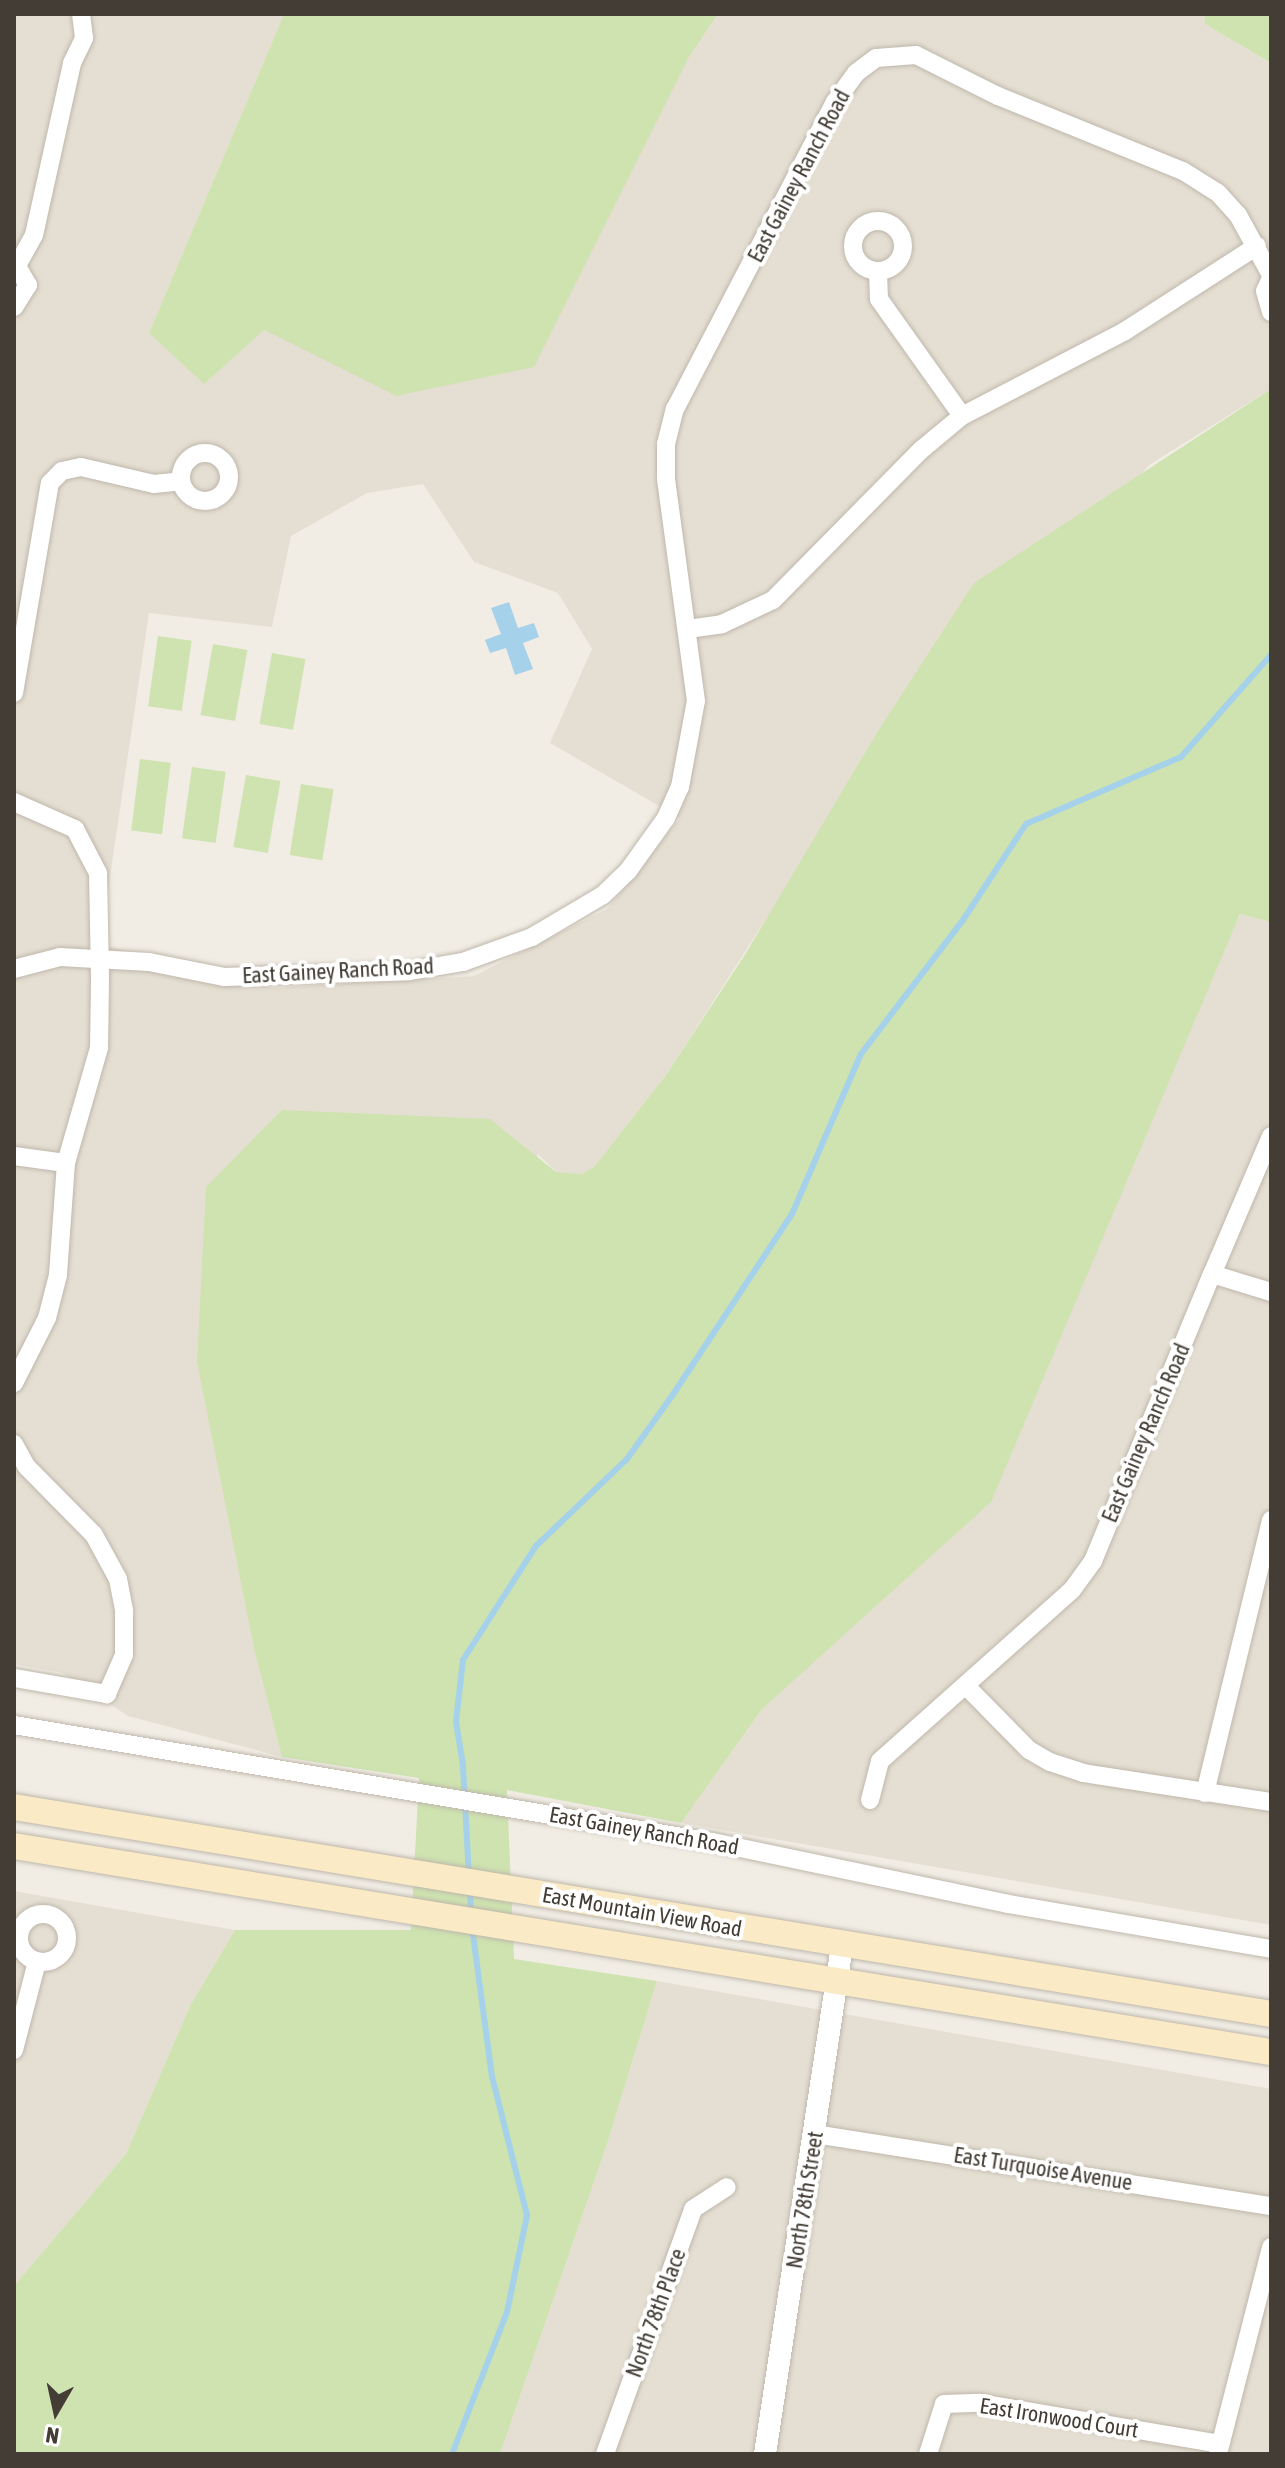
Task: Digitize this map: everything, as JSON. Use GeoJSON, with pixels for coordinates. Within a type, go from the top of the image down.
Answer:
{"type":"FeatureCollection","features":[{"type":"Feature","properties":{"kind":"main road","name":"East Mountain View Road"},"geometry":{"type":"LineString","coordinates":[[14,1807],[842,1946],[1271,2014]]}},
{"type":"Feature","properties":{"kind":"main road","name":"East Mountain View Road"},"geometry":{"type":"LineString","coordinates":[[14,1846],[1271,2052]]}},
{"type":"Feature","properties":{"kind":"street"},"geometry":{"type":"LineString","coordinates":[[14,307],[28,285],[16,263],[38,221],[72,63],[84,38],[81,14]]}},
{"type":"Feature","properties":{"kind":"street","name":"East Gainey Ranch Road"},"geometry":{"type":"LineString","coordinates":[[14,969],[60,957],[100,958],[224,977],[410,971],[463,962],[532,937],[603,895],[628,871],[666,818],[691,749],[696,701],[666,478],[666,444],[675,409],[835,102],[856,73],[876,58],[916,55],[998,96],[1183,171],[1218,193],[1257,246],[1271,276],[1265,291],[1271,312]]}},
{"type":"Feature","properties":{"kind":"street"},"geometry":{"type":"LineString","coordinates":[[688,629],[722,624],[773,600],[921,450],[962,416],[1125,331],[1257,246]]}},
{"type":"Feature","properties":{"kind":"street"},"geometry":{"type":"LineString","coordinates":[[878,271],[879,299],[962,416]]}},
{"type":"Feature","properties":{"kind":"street"},"geometry":{"type":"LineString","coordinates":[[14,693],[50,483],[62,471],[81,467],[154,484],[181,481]]}},
{"type":"Feature","properties":{"kind":"street"},"geometry":{"type":"LineString","coordinates":[[14,803],[75,829],[98,873],[100,958],[99,1048],[66,1163],[54,1289],[47,1318],[14,1383]]}},
{"type":"Feature","properties":{"kind":"street","name":"East Gainey Ranch Road"},"geometry":{"type":"LineString","coordinates":[[870,1800],[880,1761],[968,1688],[1072,1590],[1093,1561],[1271,1136]]}},
{"type":"Feature","properties":{"kind":"street"},"geometry":{"type":"LineString","coordinates":[[14,1156],[66,1163]]}},
{"type":"Feature","properties":{"kind":"street"},"geometry":{"type":"LineString","coordinates":[[1212,1274],[1271,1292]]}},
{"type":"Feature","properties":{"kind":"street"},"geometry":{"type":"LineString","coordinates":[[14,1444],[27,1467],[94,1535],[108,1557],[118,1579],[124,1655],[107,1694],[14,1678]]}},
{"type":"Feature","properties":{"kind":"street"},"geometry":{"type":"LineString","coordinates":[[1205,1793],[1271,1520]]}},
{"type":"Feature","properties":{"kind":"street"},"geometry":{"type":"LineString","coordinates":[[968,1688],[1029,1750],[1050,1762],[1205,1793],[1271,1802]]}},
{"type":"Feature","properties":{"kind":"street","name":"East Gainey Ranch Road"},"geometry":{"type":"LineString","coordinates":[[14,1725],[525,1811],[1271,1949]]}},
{"type":"Feature","properties":{"kind":"street","name":"North 78th Street"},"geometry":{"type":"LineString","coordinates":[[765,2454],[842,1946]]}},
{"type":"Feature","properties":{"kind":"street"},"geometry":{"type":"LineString","coordinates":[[14,2050],[37,1962]]}},
{"type":"Feature","properties":{"kind":"street","name":"East Turquoise Avenue"},"geometry":{"type":"LineString","coordinates":[[815,2134],[1271,2206]]}},
{"type":"Feature","properties":{"kind":"street","name":"North 78th Place"},"geometry":{"type":"LineString","coordinates":[[605,2454],[693,2209],[727,2187]]}},
{"type":"Feature","properties":{"kind":"street"},"geometry":{"type":"LineString","coordinates":[[1219,2449],[1271,2247]]}},
{"type":"Feature","properties":{"kind":"street","name":"East Ironwood Court"},"geometry":{"type":"LineString","coordinates":[[928,2454],[944,2404],[980,2403],[1219,2449]]}},
{"type":"Feature","properties":{"kind":"shaded area"},"geometry":{"type":"Polygon","coordinates":[[[14,14],[284,14],[149,333],[264,330],[396,396],[689,57],[718,14],[1204,14],[1205,24],[1271,63],[1271,389],[1149,465],[786,888],[666,1075],[594,1167],[581,1174],[556,1172],[538,1154],[255,1653],[282,1757],[128,1716],[63,1673],[14,1664],[14,14]],[[423,484],[367,493],[291,536],[272,627],[149,613],[100,944],[274,988],[474,976],[607,909],[680,818],[550,743],[592,649],[558,593],[474,562],[423,484]]]}},
{"type":"Feature","properties":{"kind":"shaded area"},"geometry":{"type":"Polygon","coordinates":[[[1241,914],[1271,922],[1271,1925],[681,1823],[762,1709],[831,1642],[1241,914]]]}},
{"type":"Feature","properties":{"kind":"shaded area"},"geometry":{"type":"Polygon","coordinates":[[[14,1891],[235,1930],[190,2006],[126,2154],[14,2286],[14,1891]]]}},
{"type":"Feature","properties":{"kind":"shaded area"},"geometry":{"type":"Polygon","coordinates":[[[657,1981],[1271,2089],[1271,2454],[500,2454],[607,2144],[657,1981]]]}},
{"type":"Feature","properties":{"kind":"green space"},"geometry":{"type":"Polygon","coordinates":[[[284,14],[718,14],[689,57],[534,367],[396,396],[264,330],[204,384],[149,333],[284,14]]]}},
{"type":"Feature","properties":{"kind":"green space"},"geometry":{"type":"Polygon","coordinates":[[[1204,14],[1271,14],[1271,63],[1205,24],[1204,14]]]}},
{"type":"Feature","properties":{"kind":"green space"},"geometry":{"type":"Polygon","coordinates":[[[1271,389],[1271,922],[1240,914],[991,1502],[762,1709],[681,1823],[507,1790],[514,1959],[657,1981],[607,2144],[500,2454],[14,2454],[14,2286],[126,2154],[190,2006],[235,1930],[411,1930],[419,1778],[282,1757],[255,1653],[197,1362],[206,1187],[282,1110],[490,1119],[556,1172],[581,1174],[594,1167],[666,1075],[746,953],[878,731],[974,583],[1271,389]]]}},
{"type":"Feature","properties":{"kind":"green space"},"geometry":{"type":"Polygon","coordinates":[[[158,636],[192,641],[182,711],[148,706],[158,636]]]}},
{"type":"Feature","properties":{"kind":"green space"},"geometry":{"type":"Polygon","coordinates":[[[213,644],[247,650],[235,721],[200,715],[213,644]]]}},
{"type":"Feature","properties":{"kind":"green space"},"geometry":{"type":"Polygon","coordinates":[[[272,653],[305,659],[293,730],[259,724],[272,653]]]}},
{"type":"Feature","properties":{"kind":"green space"},"geometry":{"type":"Polygon","coordinates":[[[140,759],[171,763],[162,834],[131,830],[140,759]]]}},
{"type":"Feature","properties":{"kind":"green space"},"geometry":{"type":"Polygon","coordinates":[[[192,767],[226,772],[216,843],[182,838],[192,767]]]}},
{"type":"Feature","properties":{"kind":"green space"},"geometry":{"type":"Polygon","coordinates":[[[246,775],[280,781],[268,853],[233,847],[246,775]]]}},
{"type":"Feature","properties":{"kind":"green space"},"geometry":{"type":"Polygon","coordinates":[[[301,784],[334,789],[322,860],[290,855],[301,784]]]}},
{"type":"Feature","properties":{"kind":"water"},"geometry":{"type":"Polygon","coordinates":[[[509,602],[518,628],[534,623],[539,637],[523,643],[533,669],[515,675],[506,648],[490,653],[485,640],[501,634],[491,608],[509,602]]]}},
{"type":"Feature","properties":{"kind":"waterway"},"geometry":{"type":"LineString","coordinates":[[469,1877],[463,1765],[456,1722],[463,1660],[536,1546],[627,1459],[672,1396],[792,1214],[861,1054],[963,920],[1026,824],[1181,757],[1271,655]]}},
{"type":"Feature","properties":{"kind":"waterway"},"geometry":{"type":"LineString","coordinates":[[470,1888],[471,1913]]}},
{"type":"Feature","properties":{"kind":"waterway"},"geometry":{"type":"LineString","coordinates":[[452,2454],[507,2312],[527,2215],[492,2077],[472,1928]]}}]}
